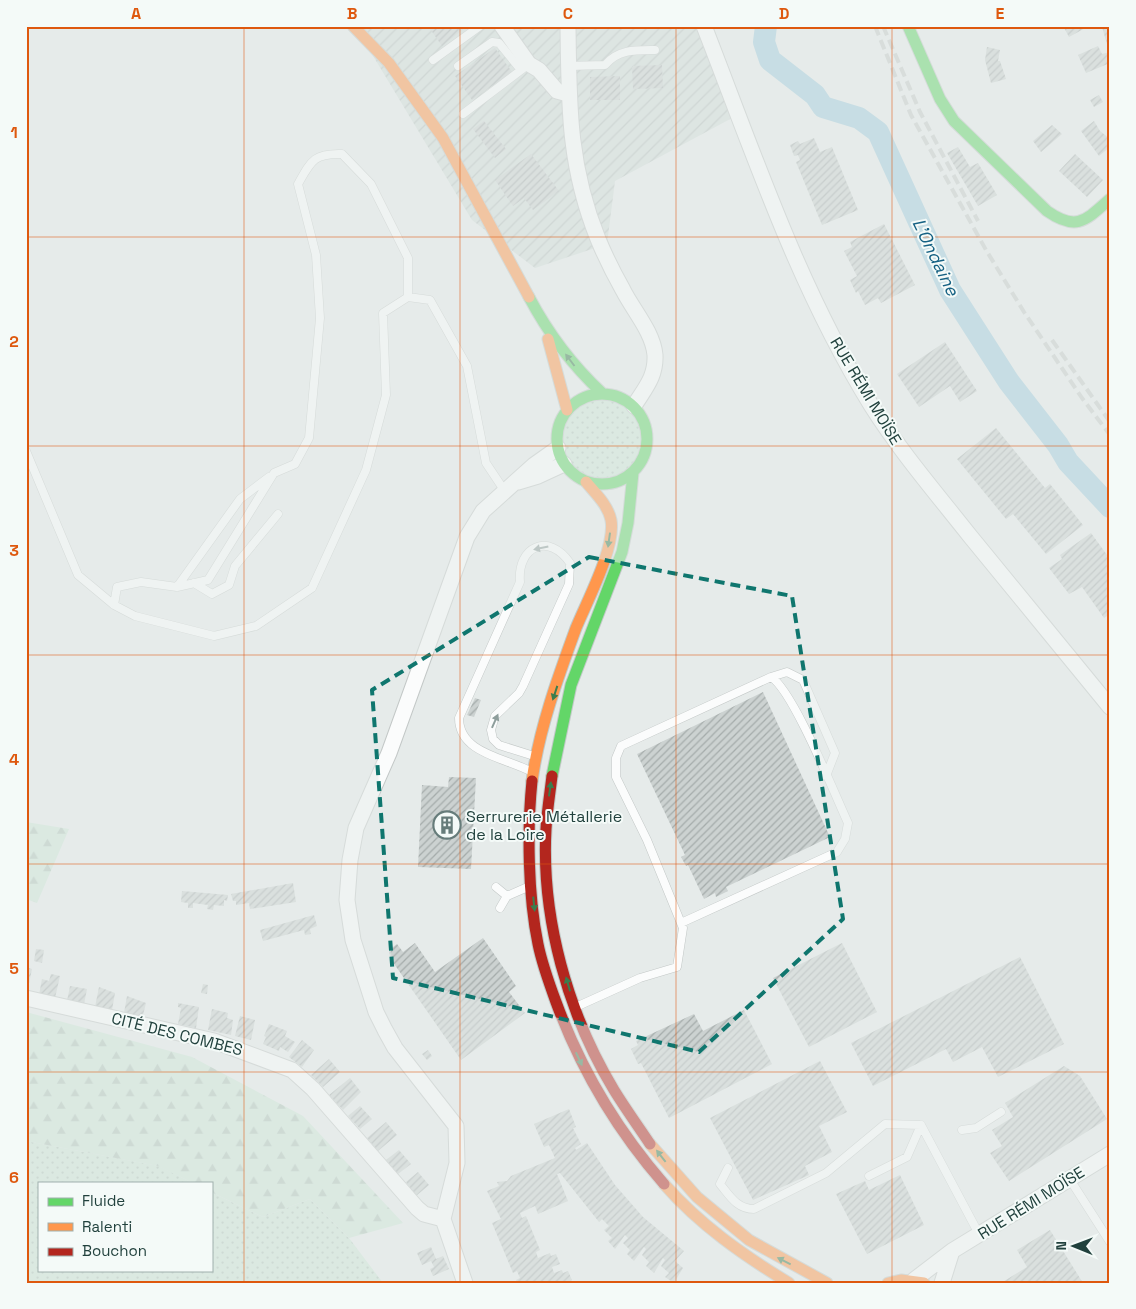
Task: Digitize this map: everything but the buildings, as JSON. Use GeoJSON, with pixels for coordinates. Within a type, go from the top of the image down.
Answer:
{"type":"FeatureCollection","features":[{"type":"Feature","properties":{"kind":"main road"},"geometry":{"type":"LineString","coordinates":[[353,26],[389,64],[443,138],[543,324],[579,372],[602,393]]}},
{"type":"Feature","properties":{"kind":"main road"},"geometry":{"type":"LineString","coordinates":[[908,26],[940,99],[954,121],[1047,211],[1061,222],[1080,223],[1110,199]]}},
{"type":"Feature","properties":{"kind":"main road"},"geometry":{"type":"LineString","coordinates":[[543,324],[560,378],[567,410]]}},
{"type":"Feature","properties":{"kind":"main road"},"geometry":{"type":"LineString","coordinates":[[602,393],[619,396],[634,406],[643,418],[648,440],[642,462],[633,473],[618,482],[602,485],[586,482],[577,477],[564,464],[558,448],[557,435],[560,422],[567,410],[577,401],[588,395],[602,393]]}},
{"type":"Feature","properties":{"kind":"main road"},"geometry":{"type":"LineString","coordinates":[[633,473],[623,550],[606,600],[574,676],[553,763],[545,822],[547,881],[555,939],[575,1008],[605,1076],[626,1111],[673,1172],[723,1219],[750,1240],[828,1283]]}},
{"type":"Feature","properties":{"kind":"main road"},"geometry":{"type":"LineString","coordinates":[[586,482],[604,505],[612,521],[608,547],[576,629],[536,757],[533,773],[529,816],[532,885],[538,945],[558,1010],[586,1075],[614,1122],[664,1186],[716,1235],[741,1254],[789,1283]]}},
{"type":"Feature","properties":{"kind":"main road"},"geometry":{"type":"LineString","coordinates":[[888,1283],[919,1281]]}},
{"type":"Feature","properties":{"kind":"street"},"geometry":{"type":"LineString","coordinates":[[502,26],[525,67],[539,70],[557,91],[568,94]]}},
{"type":"Feature","properties":{"kind":"street"},"geometry":{"type":"LineString","coordinates":[[568,26],[568,94],[572,151],[589,216],[609,264],[647,333],[655,353],[654,374],[634,406]]}},
{"type":"Feature","properties":{"kind":"street","name":"RUE RÉMI MOÏSE"},"geometry":{"type":"LineString","coordinates":[[704,26],[790,245],[814,300],[871,405],[907,457],[1110,707]]}},
{"type":"Feature","properties":{"kind":"street"},"geometry":{"type":"LineString","coordinates":[[465,1283],[443,1219],[457,1163],[456,1126],[395,1048],[376,1012],[354,940],[347,900],[350,860],[356,828],[389,753],[467,537],[483,511],[534,465],[558,448]]}},
{"type":"Feature","properties":{"kind":"street"},"geometry":{"type":"LineString","coordinates":[[510,486],[564,464]]}},
{"type":"Feature","properties":{"kind":"street","name":"CITÉ DES COMBES"},"geometry":{"type":"LineString","coordinates":[[26,998],[214,1041],[292,1070],[313,1089],[417,1208],[424,1214],[443,1219]]}},
{"type":"Feature","properties":{"kind":"street","name":"RUE RÉMI MOÏSE"},"geometry":{"type":"LineString","coordinates":[[919,1281],[952,1251],[980,1236],[1069,1178],[1110,1154]]}},
{"type":"Feature","properties":{"kind":"street"},"geometry":{"type":"LineString","coordinates":[[942,1283],[952,1251]]}},
{"type":"Feature","properties":{"kind":"lane"},"geometry":{"type":"LineString","coordinates":[[433,60],[480,26]]}},
{"type":"Feature","properties":{"kind":"lane"},"geometry":{"type":"LineString","coordinates":[[458,66],[492,42],[499,44],[525,67],[462,114]]}},
{"type":"Feature","properties":{"kind":"lane"},"geometry":{"type":"LineString","coordinates":[[568,66],[605,65],[612,56],[629,50],[655,50]]}},
{"type":"Feature","properties":{"kind":"lane"},"geometry":{"type":"LineString","coordinates":[[177,588],[240,499],[274,472],[295,464],[309,438],[320,318],[316,255],[298,184],[311,161],[326,153],[342,154],[371,184],[408,258],[408,297]]}},
{"type":"Feature","properties":{"kind":"lane"},"geometry":{"type":"LineString","coordinates":[[26,451],[78,575],[114,606],[135,616],[214,636],[256,626],[312,588],[366,470],[386,395],[383,313],[408,297],[430,300],[467,366],[486,463],[510,486]]}},
{"type":"Feature","properties":{"kind":"lane"},"geometry":{"type":"LineString","coordinates":[[114,606],[117,587],[141,582],[177,588],[208,580],[274,472]]}},
{"type":"Feature","properties":{"kind":"lane"},"geometry":{"type":"LineString","coordinates":[[194,583],[212,594],[229,585],[235,566],[278,514]]}},
{"type":"Feature","properties":{"kind":"lane"},"geometry":{"type":"LineString","coordinates":[[533,773],[474,747],[460,732],[459,718],[520,582],[519,568],[523,558],[530,551],[548,546],[558,549],[570,563],[569,584],[519,694],[495,716],[491,730],[493,739],[500,745],[536,757]]}},
{"type":"Feature","properties":{"kind":"lane"},"geometry":{"type":"LineString","coordinates":[[575,1008],[640,978],[677,967],[683,928],[647,840],[616,776],[616,758],[621,746],[771,677],[787,672],[803,680],[835,753],[826,776]]}},
{"type":"Feature","properties":{"kind":"lane"},"geometry":{"type":"LineString","coordinates":[[681,923],[838,852],[845,838],[848,823],[794,706],[778,682],[771,677]]}},
{"type":"Feature","properties":{"kind":"lane"},"geometry":{"type":"LineString","coordinates":[[500,908],[507,896],[532,885]]}},
{"type":"Feature","properties":{"kind":"lane"},"geometry":{"type":"LineString","coordinates":[[496,887],[507,896]]}},
{"type":"Feature","properties":{"kind":"lane"},"geometry":{"type":"LineString","coordinates":[[962,1130],[976,1128],[1001,1112]]}},
{"type":"Feature","properties":{"kind":"lane"},"geometry":{"type":"LineString","coordinates":[[728,1168],[720,1184],[737,1204],[745,1209],[754,1209],[826,1173],[885,1124],[921,1125]]}},
{"type":"Feature","properties":{"kind":"lane"},"geometry":{"type":"LineString","coordinates":[[869,1176],[906,1157],[921,1125]]}},
{"type":"Feature","properties":{"kind":"lane"},"geometry":{"type":"LineString","coordinates":[[921,1125],[980,1236]]}},
{"type":"Feature","properties":{"kind":"lane"},"geometry":{"type":"LineString","coordinates":[[1069,1178],[1110,1242]]}},
{"type":"Feature","properties":{"kind":"highlighted area"},"geometry":{"type":"Polygon","coordinates":[[[589,557],[792,596],[843,919],[699,1052],[393,978],[372,690],[589,557]]]}},
{"type":"Feature","properties":{"kind":"shaded area"},"geometry":{"type":"Polygon","coordinates":[[[355,26],[713,26],[745,111],[615,181],[607,244],[535,268],[472,220],[355,26]]]}},
{"type":"Feature","properties":{"kind":"green space"},"geometry":{"type":"Polygon","coordinates":[[[602,400],[617,403],[630,411],[638,424],[641,439],[638,454],[630,467],[617,475],[602,478],[587,475],[574,467],[566,454],[563,439],[566,424],[574,411],[587,403],[602,400]]]}},
{"type":"Feature","properties":{"kind":"green space"},"geometry":{"type":"Polygon","coordinates":[[[26,822],[69,829],[37,903],[26,899],[26,822]]]}},
{"type":"Feature","properties":{"kind":"green space"},"geometry":{"type":"Polygon","coordinates":[[[26,1012],[192,1057],[303,1116],[403,1223],[349,1238],[310,1199],[263,1217],[212,1192],[212,1182],[191,1182],[158,1166],[26,1141],[26,1012]]]}},
{"type":"Feature","properties":{"kind":"green space"},"geometry":{"type":"Polygon","coordinates":[[[26,1141],[159,1166],[191,1182],[38,1182],[38,1272],[212,1272],[212,1192],[263,1217],[310,1199],[349,1238],[383,1283],[26,1283],[26,1141]]]}},
{"type":"Feature","properties":{"kind":"waterway","name":"L'Ondaine"},"geometry":{"type":"LineString","coordinates":[[766,26],[764,42],[770,60],[815,95],[823,107],[859,118],[878,132],[950,290],[1009,382],[1058,445],[1068,462],[1110,507]]}},
{"type":"Feature","properties":{"kind":"railway"},"geometry":{"type":"LineString","coordinates":[[875,26],[911,115],[986,250],[1024,312],[1082,398],[1110,435]]}},
{"type":"Feature","properties":{"kind":"railway"},"geometry":{"type":"LineString","coordinates":[[883,26],[920,112],[978,221]]}},
{"type":"Feature","properties":{"kind":"railway"},"geometry":{"type":"LineString","coordinates":[[1052,340],[1110,422]]}},
{"type":"Feature","properties":{"kind":"traffic: fast"},"geometry":{"type":"LineString","coordinates":[[908,26],[940,99],[954,121],[1047,211],[1066,221],[1081,221],[1110,199]]}},
{"type":"Feature","properties":{"kind":"traffic: fast"},"geometry":{"type":"LineString","coordinates":[[529,297],[561,348],[602,393]]}},
{"type":"Feature","properties":{"kind":"traffic: fast"},"geometry":{"type":"LineString","coordinates":[[602,394],[619,397],[634,407],[644,422],[647,439],[644,456],[634,471],[619,481],[602,484],[585,481],[570,471],[560,456],[557,439],[560,422],[570,407],[585,397],[602,394]]}},
{"type":"Feature","properties":{"kind":"traffic: fast"},"geometry":{"type":"LineString","coordinates":[[552,776],[571,685],[622,552],[628,523],[633,473]]}},
{"type":"Feature","properties":{"kind":"traffic: slow"},"geometry":{"type":"LineString","coordinates":[[353,26],[389,63],[443,138],[529,297]]}},
{"type":"Feature","properties":{"kind":"traffic: slow"},"geometry":{"type":"LineString","coordinates":[[548,339],[567,410]]}},
{"type":"Feature","properties":{"kind":"traffic: slow"},"geometry":{"type":"LineString","coordinates":[[532,781],[539,742],[556,684],[576,628],[600,574],[609,544],[611,520],[607,509],[586,482]]}},
{"type":"Feature","properties":{"kind":"traffic: slow"},"geometry":{"type":"LineString","coordinates":[[650,1144],[697,1197],[749,1240],[827,1283]]}},
{"type":"Feature","properties":{"kind":"traffic: slow"},"geometry":{"type":"LineString","coordinates":[[664,1184],[707,1226],[789,1283]]}},
{"type":"Feature","properties":{"kind":"traffic: slow"},"geometry":{"type":"LineString","coordinates":[[888,1283],[901,1280],[924,1283]]}},
{"type":"Feature","properties":{"kind":"traffic: jam"},"geometry":{"type":"LineString","coordinates":[[552,776],[546,822],[546,863],[553,931],[561,964],[583,1030],[598,1061],[618,1097],[650,1144]]}},
{"type":"Feature","properties":{"kind":"traffic: jam"},"geometry":{"type":"LineString","coordinates":[[532,781],[529,820],[530,884],[535,925],[546,973],[566,1027],[589,1075],[616,1121],[664,1184]]}},
{"type":"Feature","properties":{"kind":"place","name":"Serrurerie Métallerie de la Loire"},"geometry":{"type":"Point","coordinates":[447,825]}}]}
